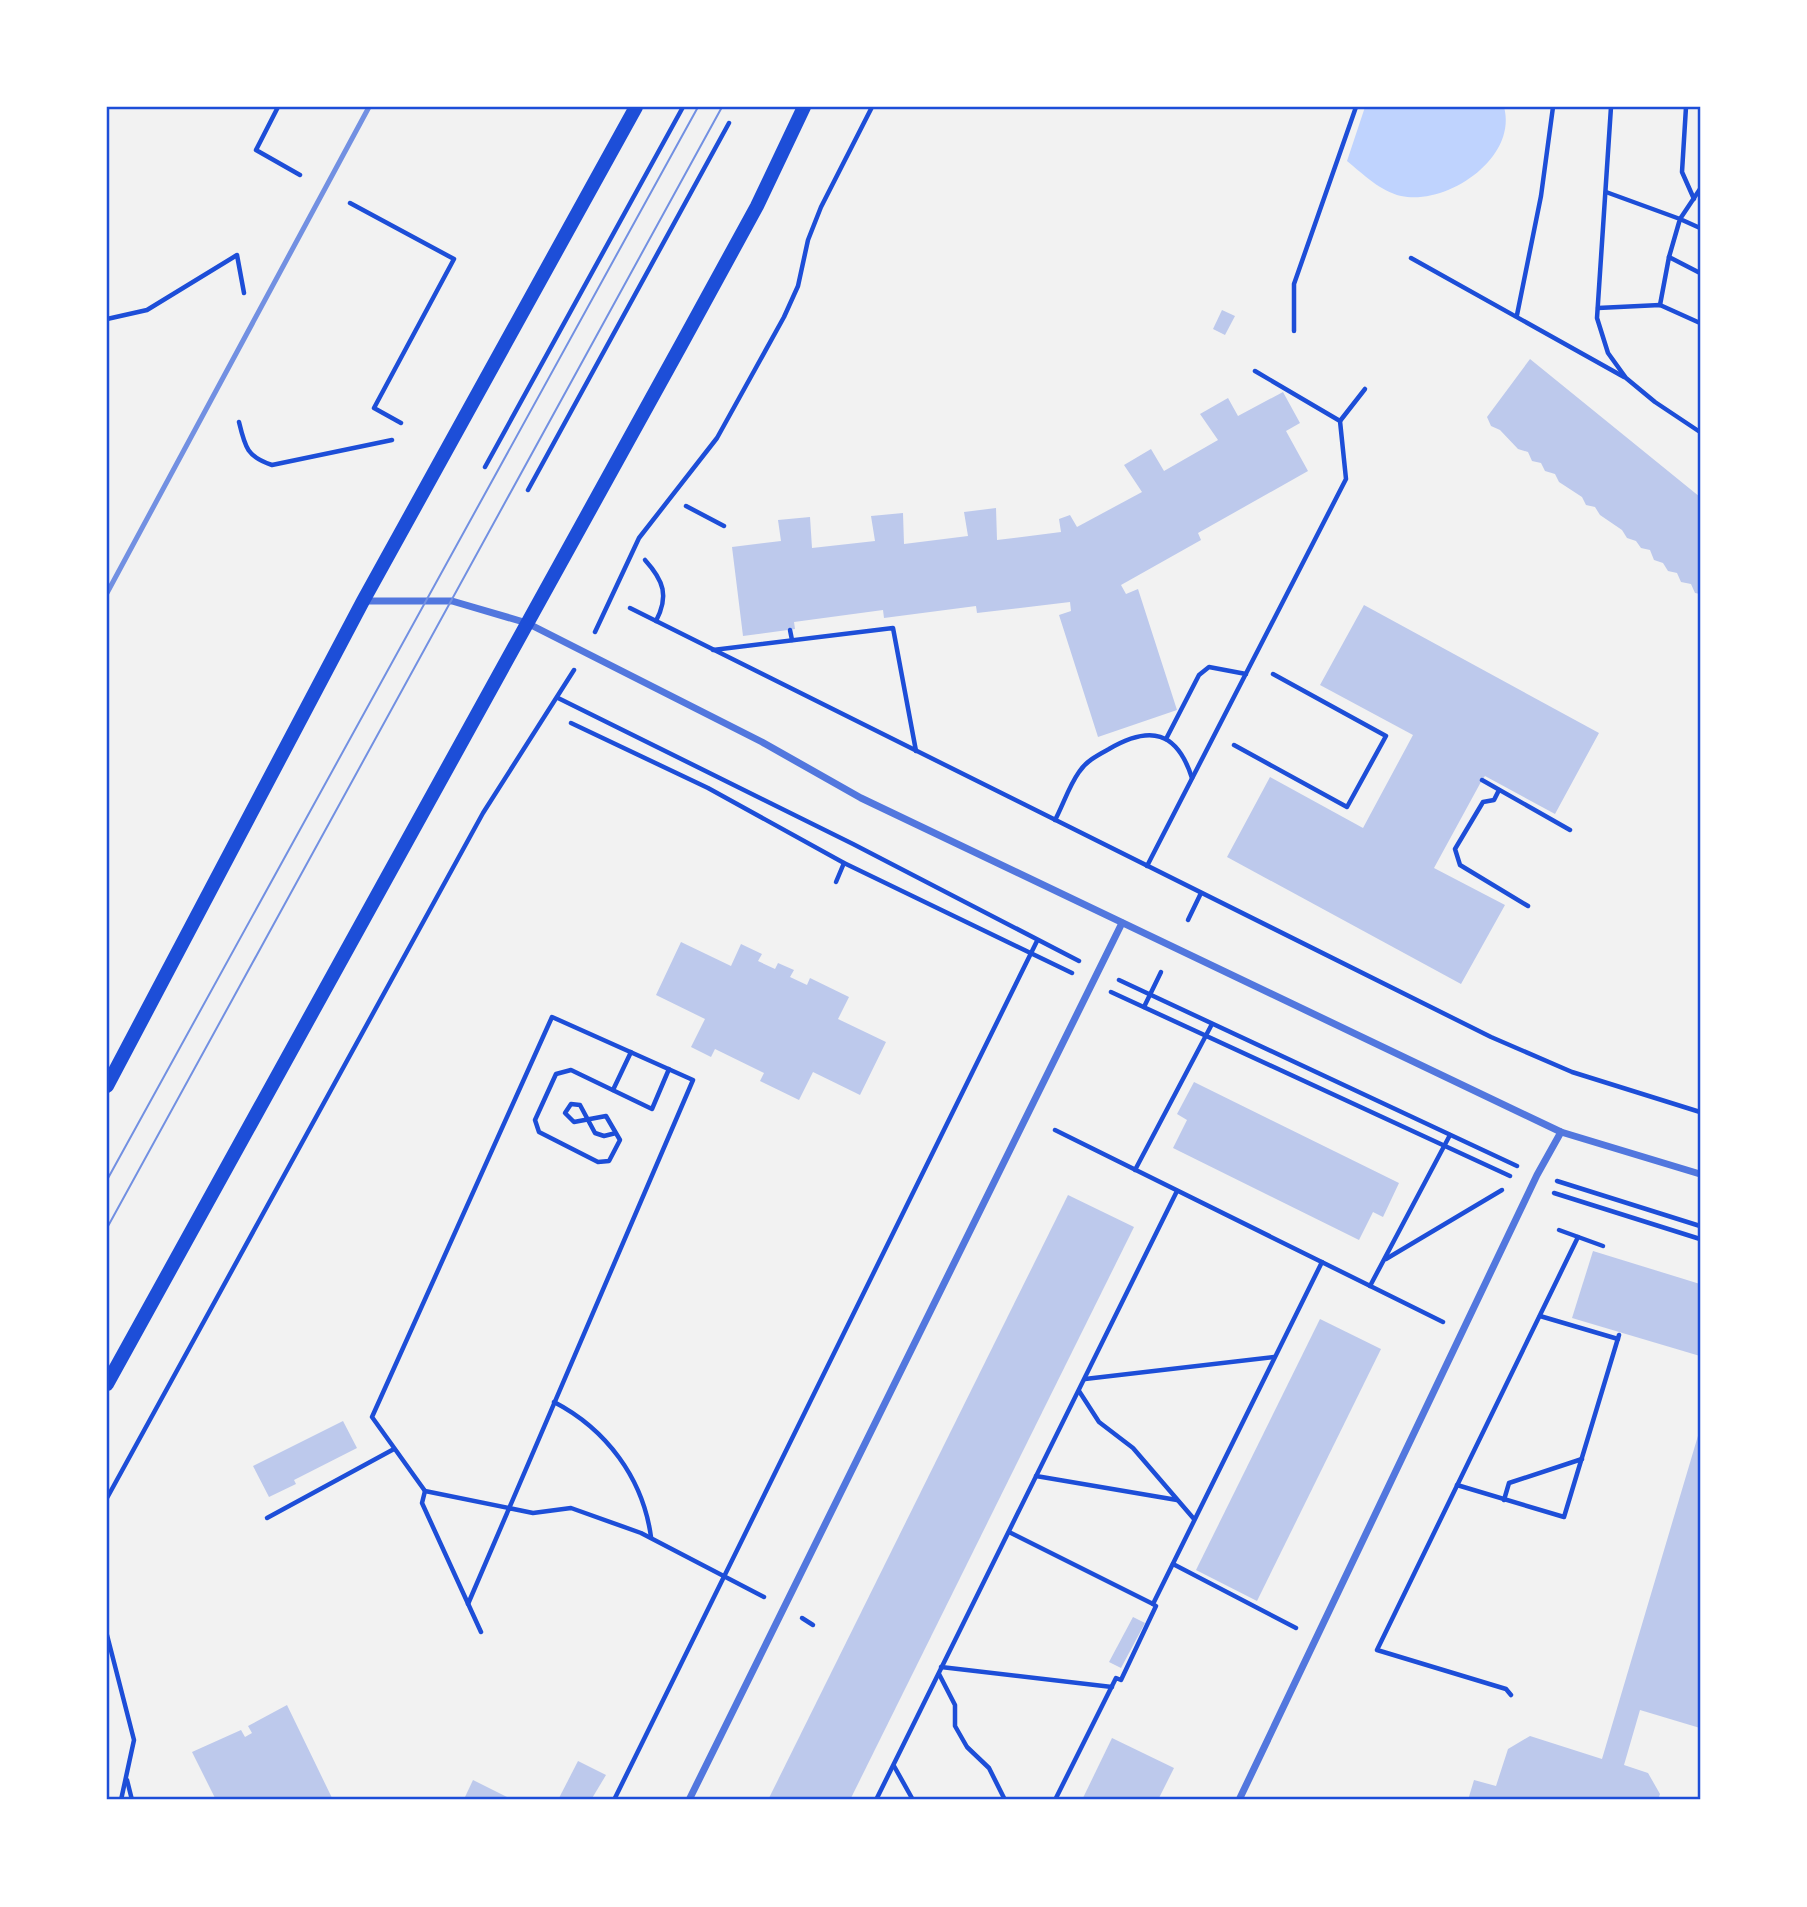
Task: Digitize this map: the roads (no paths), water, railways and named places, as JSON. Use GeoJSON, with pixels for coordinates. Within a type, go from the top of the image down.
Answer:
{"type":"FeatureCollection","features":[{"type":"Feature","properties":{"kind":"main road"},"geometry":{"type":"LineString","coordinates":[[107,1086],[363,601],[636,107]]}},
{"type":"Feature","properties":{"kind":"main road"},"geometry":{"type":"LineString","coordinates":[[107,1384],[757,206],[804,107]]}},
{"type":"Feature","properties":{"kind":"street"},"geometry":{"type":"LineString","coordinates":[[363,601],[452,601],[527,623],[762,742],[861,798],[1561,1132],[1700,1174]]}},
{"type":"Feature","properties":{"kind":"street"},"geometry":{"type":"LineString","coordinates":[[689,1800],[1122,923]]}},
{"type":"Feature","properties":{"kind":"street"},"geometry":{"type":"LineString","coordinates":[[1239,1800],[1532,1186],[1561,1132]]}},
{"type":"Feature","properties":{"kind":"water"},"geometry":{"type":"Polygon","coordinates":[[[1365,107],[1504,107],[1505,126],[1500,144],[1490,160],[1475,174],[1457,186],[1438,193],[1419,197],[1401,196],[1379,186],[1347,161],[1365,107]]]}},
{"type":"Feature","properties":{"kind":"tram line"},"geometry":{"type":"LineString","coordinates":[[107,1180],[698,107]]}},
{"type":"Feature","properties":{"kind":"tram line"},"geometry":{"type":"LineString","coordinates":[[107,1228],[722,107]]}},
{"type":"Feature","properties":{"kind":"railway"},"geometry":{"type":"LineString","coordinates":[[107,593],[369,107]]}}]}
